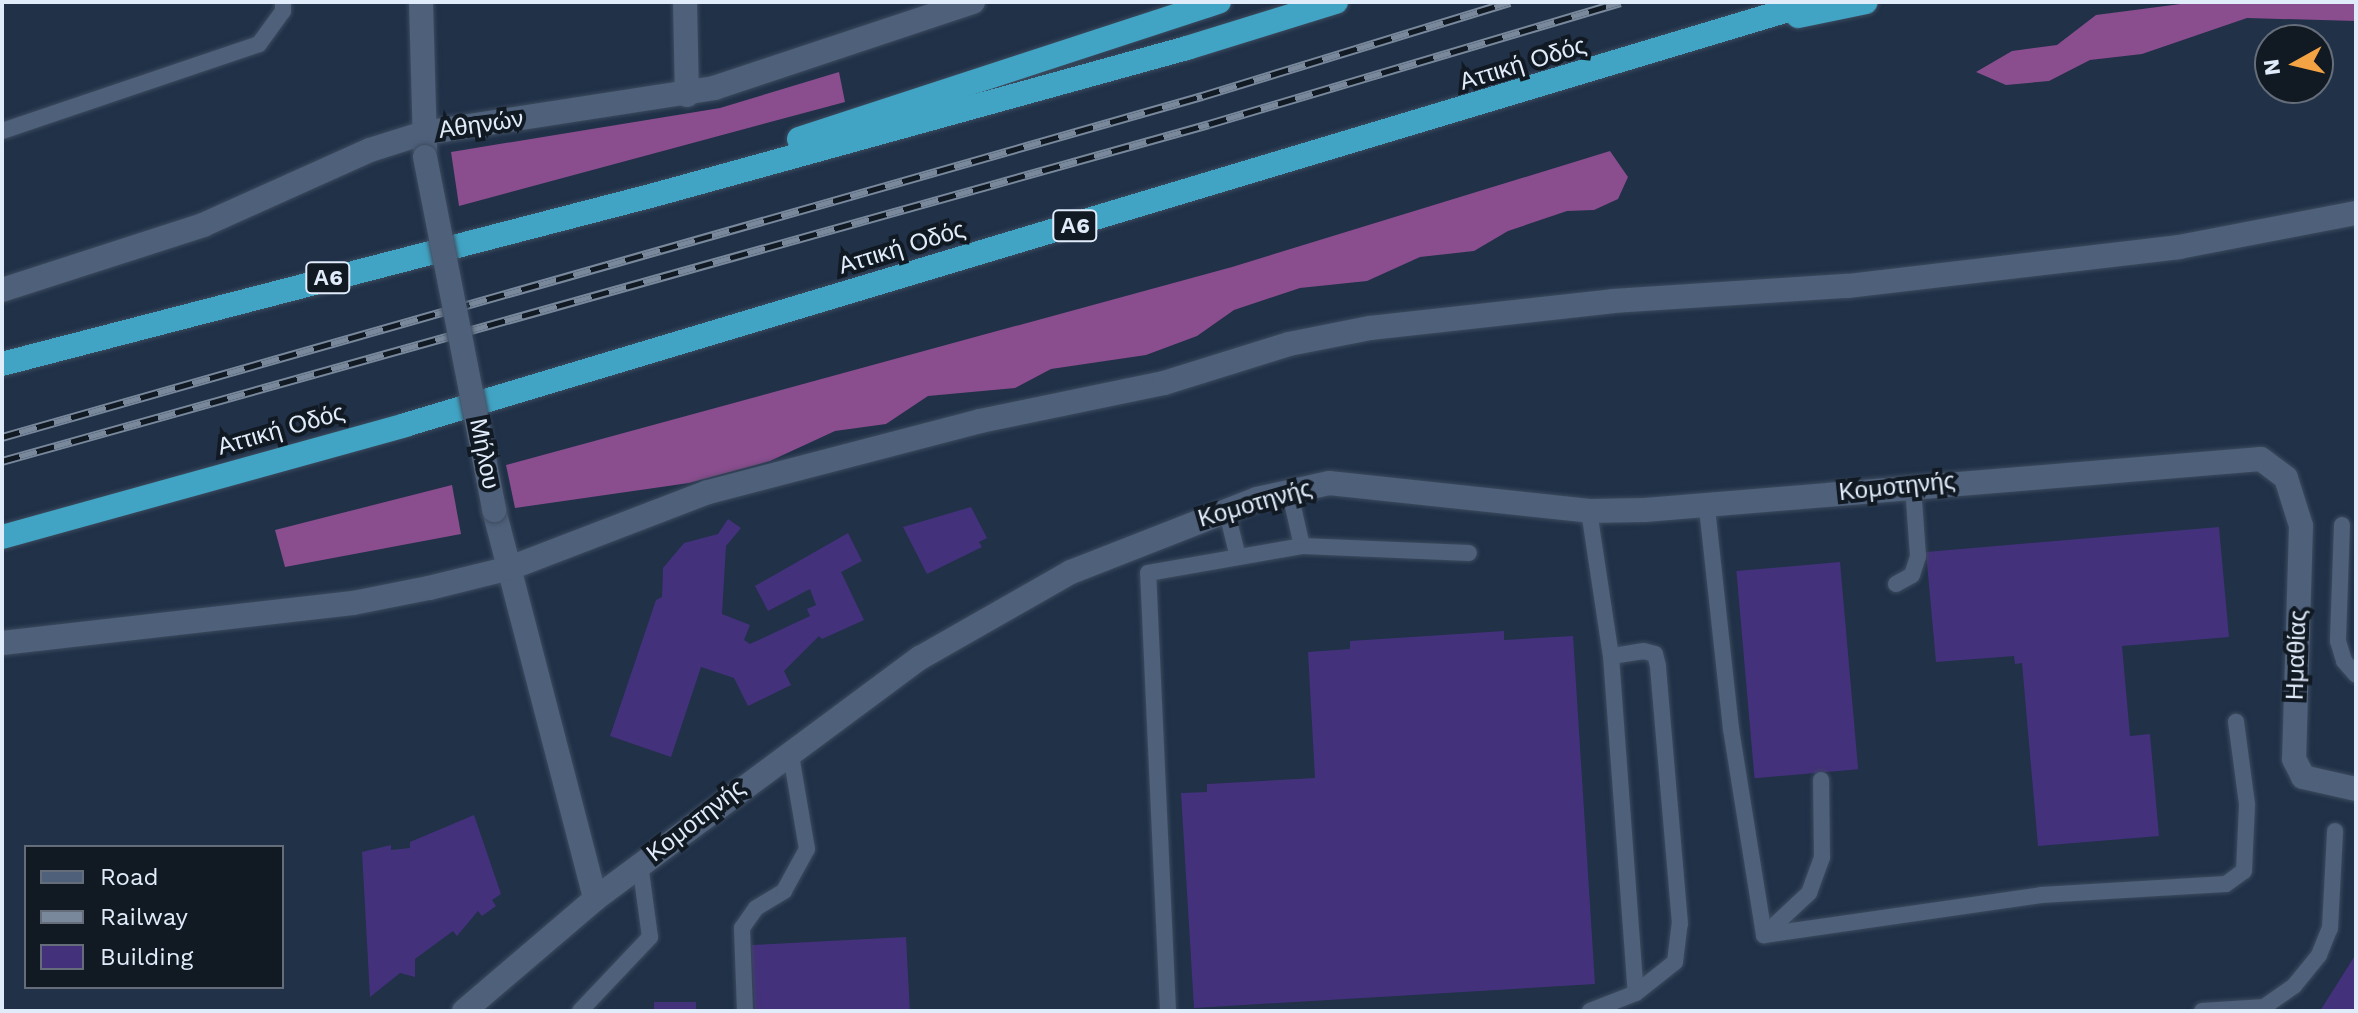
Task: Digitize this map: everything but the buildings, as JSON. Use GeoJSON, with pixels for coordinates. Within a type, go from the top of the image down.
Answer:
{"type":"FeatureCollection","features":[{"type":"Feature","properties":{"kind":"highway"},"geometry":{"type":"LineString","coordinates":[[654,195],[762,151],[1219,2]]}},
{"type":"Feature","properties":{"kind":"highway","name":"Α6"},"geometry":{"type":"LineString","coordinates":[[2,364],[654,195],[1187,48],[1336,2]]}},
{"type":"Feature","properties":{"kind":"highway","name":"Αττική Οδός"},"geometry":{"type":"LineString","coordinates":[[2,537],[421,420],[1745,27],[1815,2]]}},
{"type":"Feature","properties":{"kind":"highway"},"geometry":{"type":"LineString","coordinates":[[1745,27],[1866,2]]}},
{"type":"Feature","properties":{"kind":"street","name":"Μήλου"},"geometry":{"type":"LineString","coordinates":[[421,2],[425,145],[494,510],[595,899]]}},
{"type":"Feature","properties":{"kind":"street"},"geometry":{"type":"LineString","coordinates":[[685,2],[687,95]]}},
{"type":"Feature","properties":{"kind":"street","name":"Αθηνών"},"geometry":{"type":"LineString","coordinates":[[2,290],[203,225],[370,150],[425,145],[687,95],[796,64],[973,2]]}},
{"type":"Feature","properties":{"kind":"street"},"geometry":{"type":"LineString","coordinates":[[2,643],[353,603],[510,568],[708,492],[980,421],[1164,383],[1289,344],[1370,328],[1613,301],[1848,286],[2179,247],[2356,213]]}},
{"type":"Feature","properties":{"kind":"street","name":"Κομοτηνής"},"geometry":{"type":"LineString","coordinates":[[464,1011],[640,864],[790,750],[920,658],[1026,594],[1226,509],[1289,489],[1367,485],[1589,511],[1707,508],[1913,486],[2236,458],[2261,459],[2286,478]]}},
{"type":"Feature","properties":{"kind":"street","name":"Ημαθίας"},"geometry":{"type":"LineString","coordinates":[[2286,478],[2301,526],[2294,759],[2303,777],[2356,789]]}},
{"type":"Feature","properties":{"kind":"lane"},"geometry":{"type":"LineString","coordinates":[[2,131],[259,44],[283,11],[283,2]]}},
{"type":"Feature","properties":{"kind":"lane"},"geometry":{"type":"LineString","coordinates":[[1896,584],[1912,575],[1918,556],[1913,486]]}},
{"type":"Feature","properties":{"kind":"lane"},"geometry":{"type":"LineString","coordinates":[[1289,489],[1302,546]]}},
{"type":"Feature","properties":{"kind":"lane"},"geometry":{"type":"LineString","coordinates":[[1707,508],[1731,729],[1764,935]]}},
{"type":"Feature","properties":{"kind":"lane"},"geometry":{"type":"LineString","coordinates":[[1226,509],[1238,557]]}},
{"type":"Feature","properties":{"kind":"lane"},"geometry":{"type":"LineString","coordinates":[[1589,511],[1611,656],[1636,993]]}},
{"type":"Feature","properties":{"kind":"lane"},"geometry":{"type":"LineString","coordinates":[[2342,525],[2338,641],[2344,661],[2356,675]]}},
{"type":"Feature","properties":{"kind":"lane"},"geometry":{"type":"LineString","coordinates":[[1168,1011],[1148,573],[1302,546],[1469,553]]}},
{"type":"Feature","properties":{"kind":"lane"},"geometry":{"type":"LineString","coordinates":[[1590,1011],[1636,993],[1675,962],[1680,924],[1655,654],[1644,651],[1611,656]]}},
{"type":"Feature","properties":{"kind":"lane"},"geometry":{"type":"LineString","coordinates":[[1764,935],[2041,895],[2226,884],[2244,871],[2247,804],[2236,722]]}},
{"type":"Feature","properties":{"kind":"lane"},"geometry":{"type":"LineString","coordinates":[[745,1011],[742,928],[756,908],[784,891],[807,849],[790,750]]}},
{"type":"Feature","properties":{"kind":"lane"},"geometry":{"type":"LineString","coordinates":[[1764,935],[1809,893],[1822,857],[1821,780]]}},
{"type":"Feature","properties":{"kind":"lane"},"geometry":{"type":"LineString","coordinates":[[2202,1011],[2264,1007],[2294,986],[2319,955],[2330,928],[2335,831]]}},
{"type":"Feature","properties":{"kind":"lane"},"geometry":{"type":"LineString","coordinates":[[580,1011],[650,937],[640,864]]}},
{"type":"Feature","properties":{"kind":"shaded area"},"geometry":{"type":"Polygon","coordinates":[[[2196,2],[2356,2],[2356,21],[2247,18],[2142,54],[2090,60],[2049,81],[2006,85],[1976,72],[2012,51],[2057,45],[2096,15],[2196,2]]]}},
{"type":"Feature","properties":{"kind":"shaded area"},"geometry":{"type":"Polygon","coordinates":[[[839,72],[845,102],[459,206],[451,152],[720,108],[839,72]]]}},
{"type":"Feature","properties":{"kind":"shaded area"},"geometry":{"type":"Polygon","coordinates":[[[1610,151],[1628,177],[1618,199],[1594,210],[1567,211],[1508,231],[1474,251],[1420,257],[1367,281],[1300,288],[1234,310],[1197,336],[1146,355],[1051,369],[1015,388],[928,396],[886,424],[835,431],[770,461],[689,483],[515,508],[506,465],[1232,267],[1610,151]]]}},
{"type":"Feature","properties":{"kind":"shaded area"},"geometry":{"type":"Polygon","coordinates":[[[452,485],[461,534],[285,567],[275,530],[452,485]]]}},
{"type":"Feature","properties":{"kind":"railway"},"geometry":{"type":"LineString","coordinates":[[2,437],[1202,96],[1510,2]]}},
{"type":"Feature","properties":{"kind":"railway"},"geometry":{"type":"LineString","coordinates":[[2,461],[1209,124],[1620,2]]}}]}
